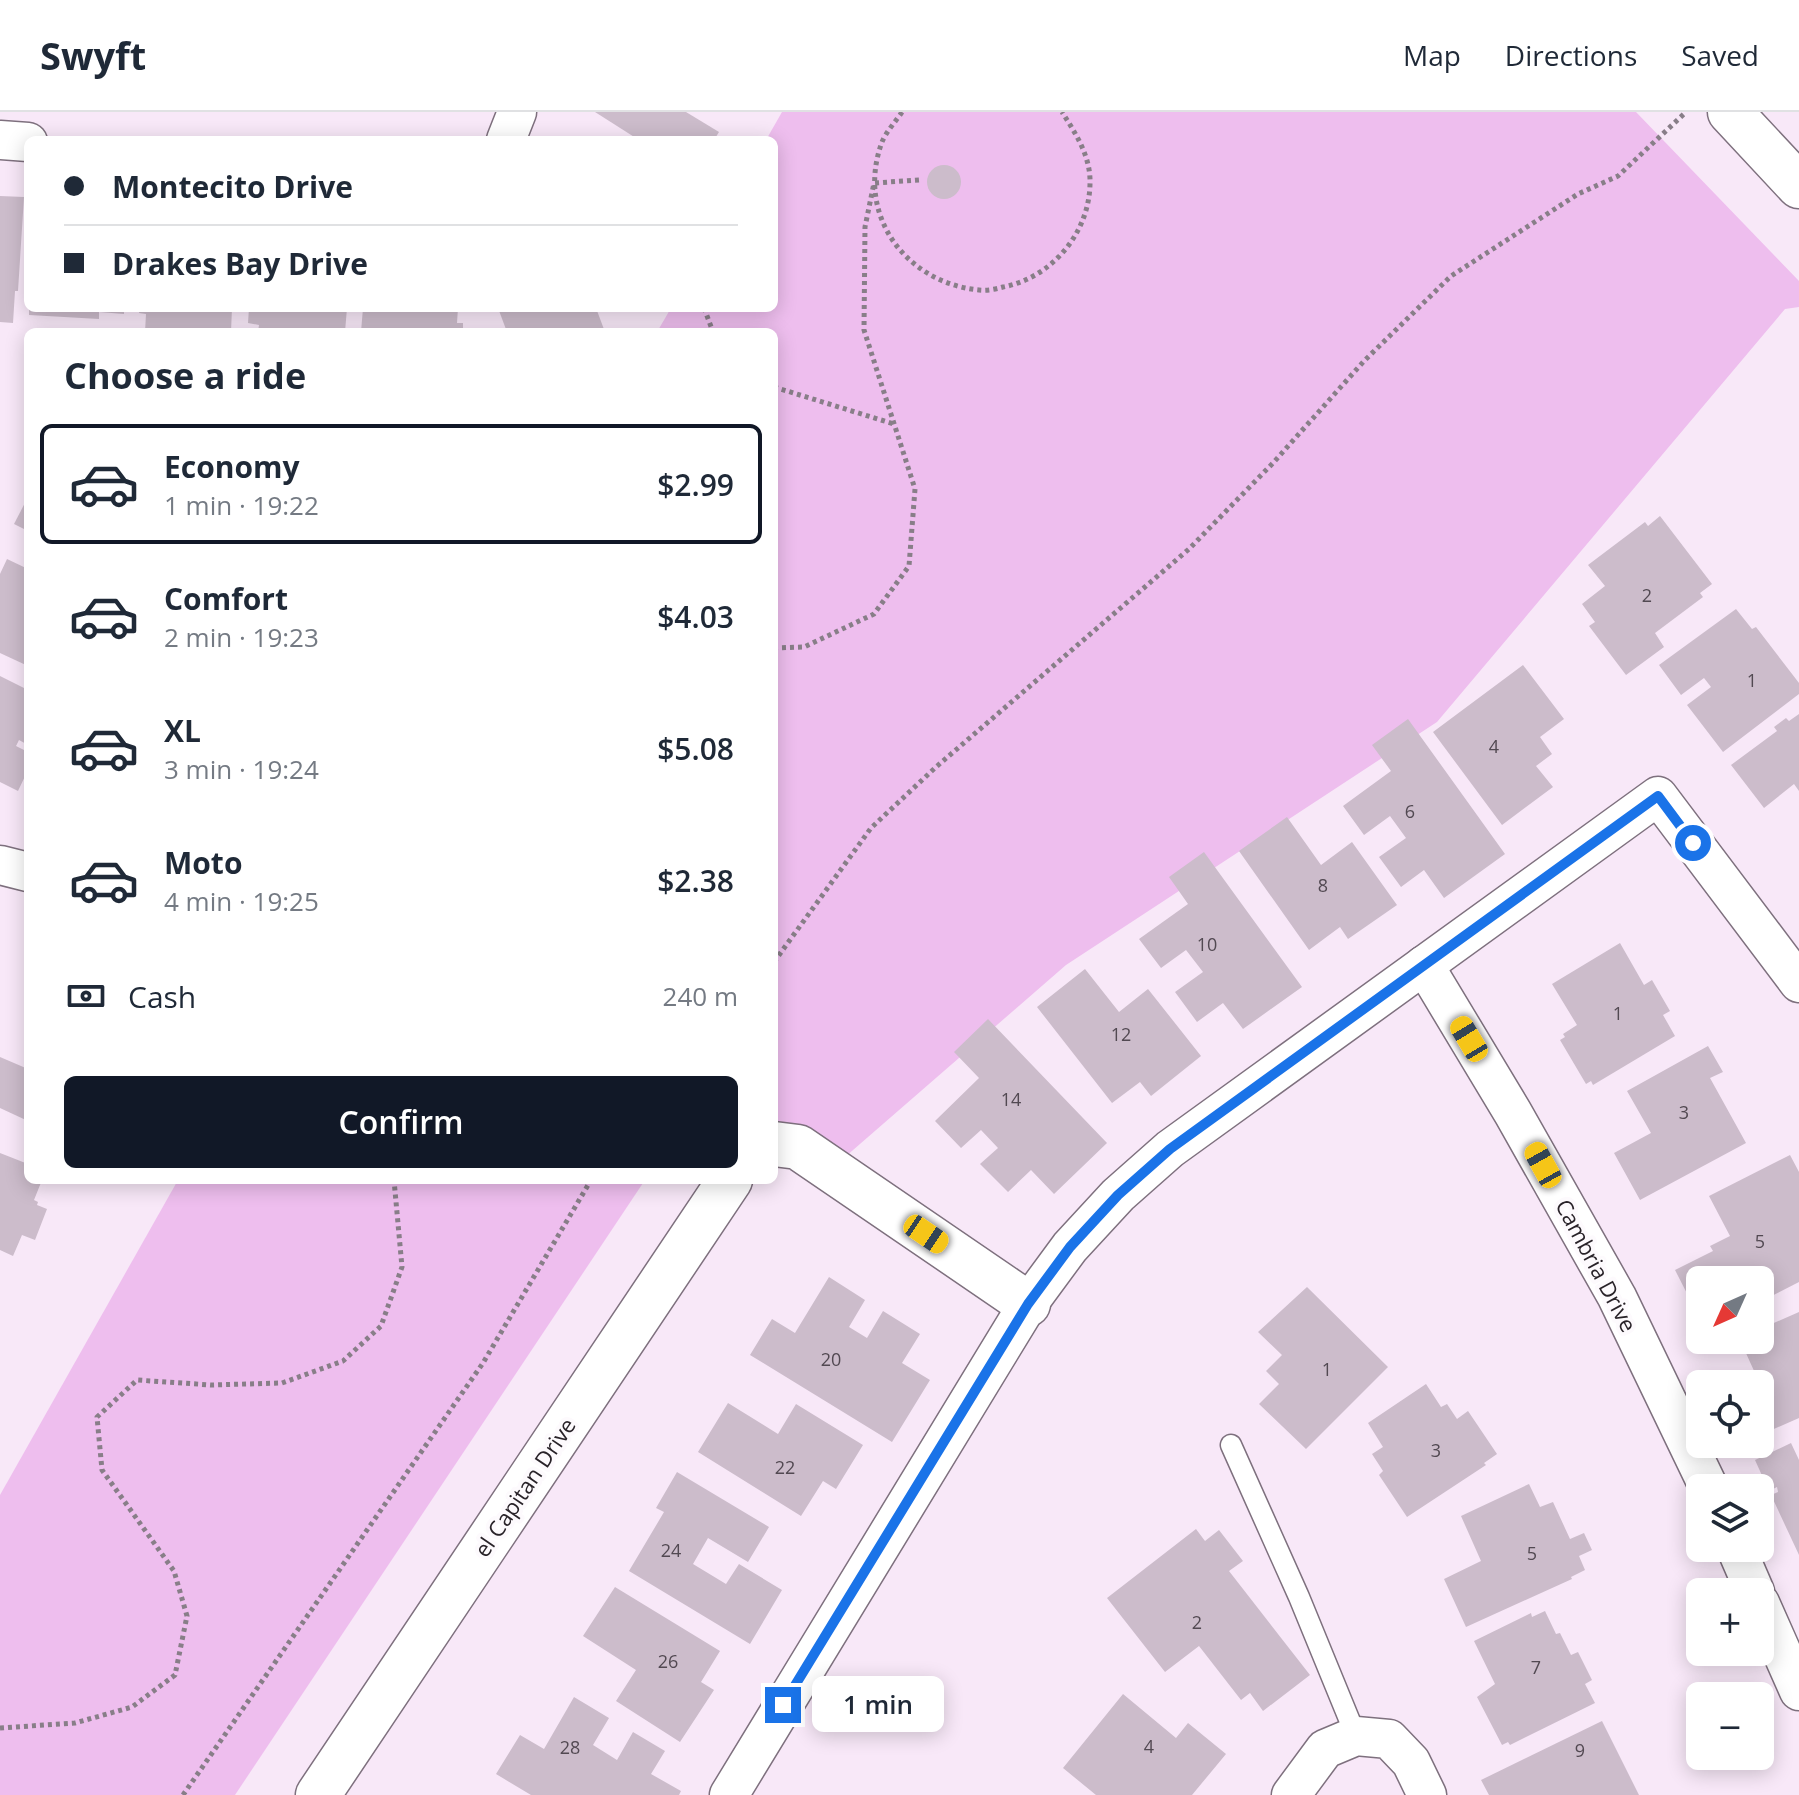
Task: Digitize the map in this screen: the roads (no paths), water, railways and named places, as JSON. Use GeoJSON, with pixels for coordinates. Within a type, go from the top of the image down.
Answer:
{"type":"FeatureCollection","features":[{"type":"Feature","properties":{"kind":"street"},"geometry":{"type":"LineString","coordinates":[[508,136],[517,112]]}},
{"type":"Feature","properties":{"kind":"street"},"geometry":{"type":"LineString","coordinates":[[1730,112],[1799,186]]}},
{"type":"Feature","properties":{"kind":"street"},"geometry":{"type":"LineString","coordinates":[[0,140],[24,142]]}},
{"type":"Feature","properties":{"kind":"street"},"geometry":{"type":"LineString","coordinates":[[729,1795],[1028,1304],[1070,1247],[1118,1195],[1170,1149],[1658,796],[1799,983]]}},
{"type":"Feature","properties":{"kind":"street"},"geometry":{"type":"LineString","coordinates":[[0,865],[24,871]]}},
{"type":"Feature","properties":{"kind":"street","name":"Cambria Drive"},"geometry":{"type":"LineString","coordinates":[[1424,965],[1513,1113],[1617,1297],[1702,1474]]}},
{"type":"Feature","properties":{"kind":"street"},"geometry":{"type":"LineString","coordinates":[[778,1144],[798,1147],[1028,1304]]}},
{"type":"Feature","properties":{"kind":"street","name":"el Capitan Drive"},"geometry":{"type":"LineString","coordinates":[[318,1795],[727,1184]]}},
{"type":"Feature","properties":{"kind":"street"},"geometry":{"type":"LineString","coordinates":[[1774,1635],[1799,1691]]}},
{"type":"Feature","properties":{"kind":"street"},"geometry":{"type":"LineString","coordinates":[[1298,1786],[1325,1749],[1356,1736],[1389,1739],[1411,1762],[1427,1795]]}},
{"type":"Feature","properties":{"kind":"lane"},"geometry":{"type":"LineString","coordinates":[[1231,1445],[1299,1597],[1356,1736]]}}]}
